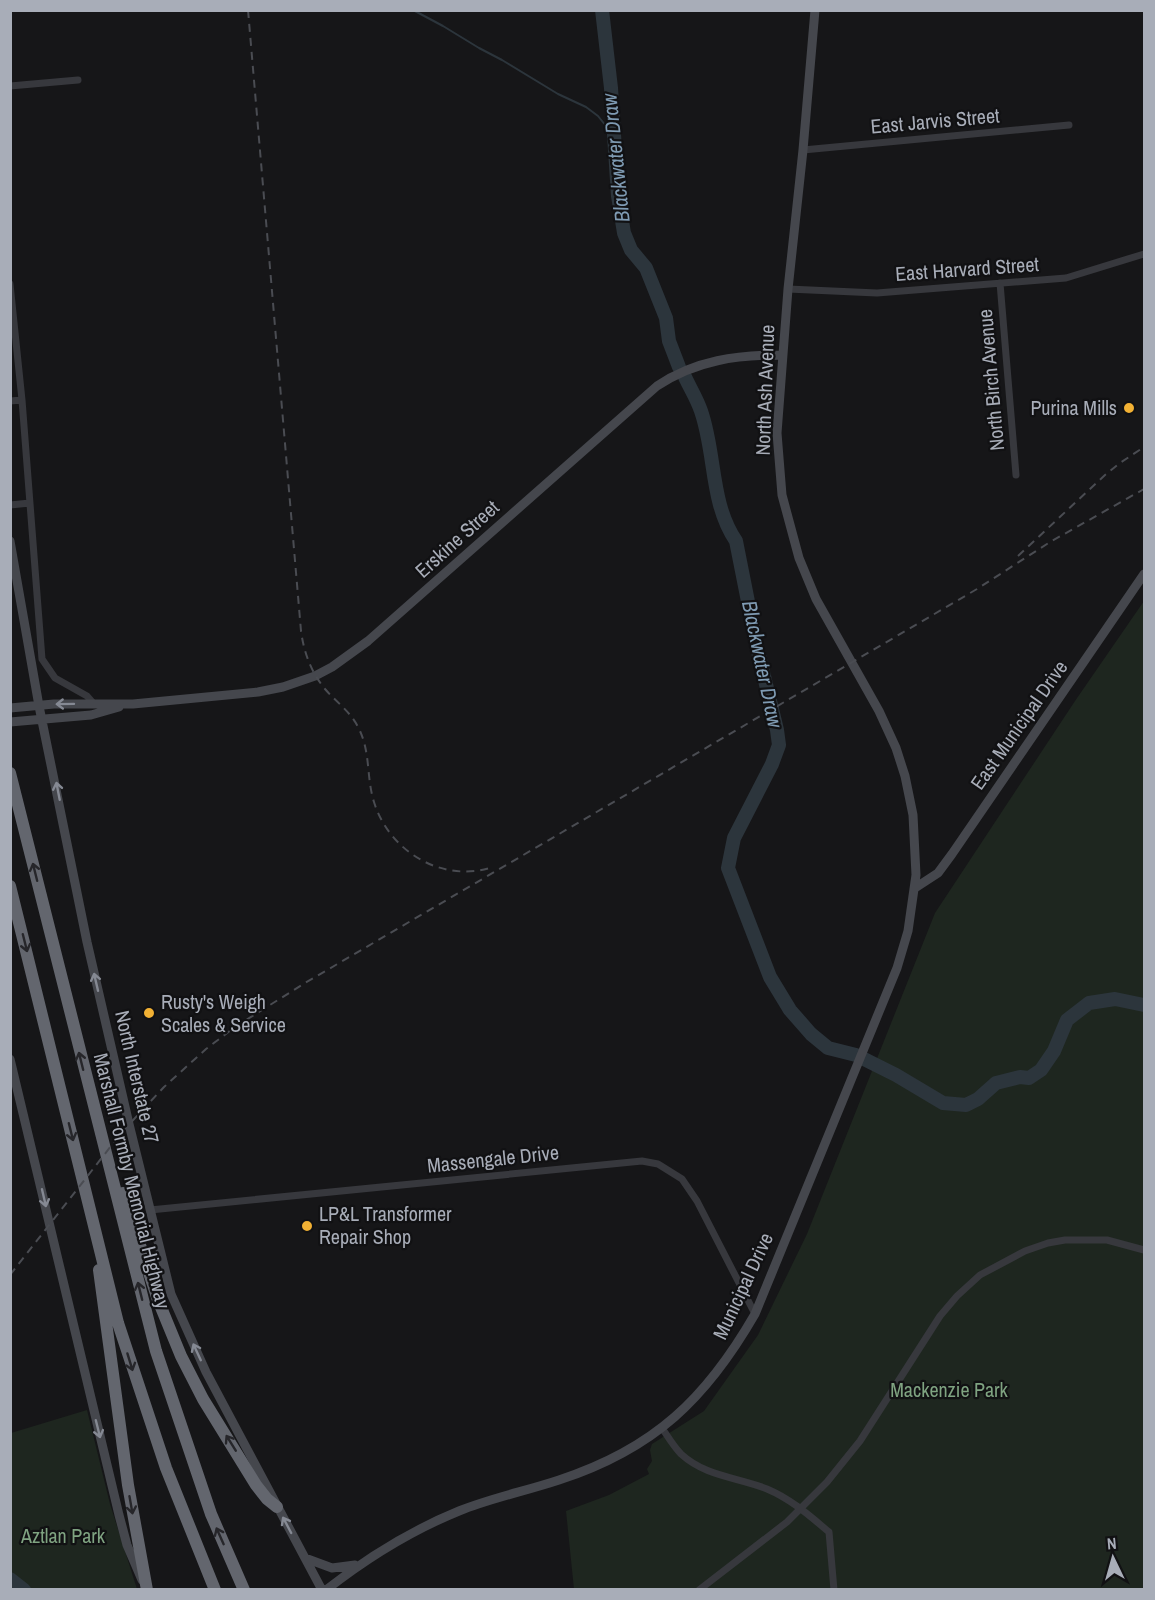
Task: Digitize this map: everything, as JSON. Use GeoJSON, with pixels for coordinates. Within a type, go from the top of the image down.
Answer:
{"type":"FeatureCollection","features":[{"type":"Feature","properties":{"kind":"highway","name":"Marshall Formby Memorial Highway"},"geometry":{"type":"LineString","coordinates":[[10,773],[156,1351],[211,1514],[244,1590]]}},
{"type":"Feature","properties":{"kind":"highway"},"geometry":{"type":"LineString","coordinates":[[10,886],[118,1323],[178,1502],[215,1590]]}},
{"type":"Feature","properties":{"kind":"highway"},"geometry":{"type":"LineString","coordinates":[[88,1089],[155,1290],[181,1356],[203,1399],[256,1485],[277,1507]]}},
{"type":"Feature","properties":{"kind":"highway"},"geometry":{"type":"LineString","coordinates":[[97,1239],[100,1284],[128,1485],[146,1590]]}},
{"type":"Feature","properties":{"kind":"street","name":"North Ash Avenue"},"geometry":{"type":"LineString","coordinates":[[815,10],[788,289],[777,433],[782,495],[799,558],[816,599],[879,711],[896,748],[908,786],[913,815],[916,856],[915,888]]}},
{"type":"Feature","properties":{"kind":"street"},"geometry":{"type":"LineString","coordinates":[[10,86],[78,80]]}},
{"type":"Feature","properties":{"kind":"street","name":"East Jarvis Street"},"geometry":{"type":"LineString","coordinates":[[803,150],[1069,125]]}},
{"type":"Feature","properties":{"kind":"street","name":"East Harvard Street"},"geometry":{"type":"LineString","coordinates":[[788,289],[877,293],[1066,279],[1144,254]]}},
{"type":"Feature","properties":{"kind":"street","name":"North Birch Avenue"},"geometry":{"type":"LineString","coordinates":[[1000,283],[1016,475]]}},
{"type":"Feature","properties":{"kind":"street"},"geometry":{"type":"LineString","coordinates":[[10,284],[22,400],[42,659],[55,678],[87,696],[94,704]]}},
{"type":"Feature","properties":{"kind":"street","name":"Erskine Street"},"geometry":{"type":"LineString","coordinates":[[11,708],[39,705],[133,704],[258,693],[299,682],[332,667],[375,636],[657,386],[684,370],[704,363],[740,356],[783,355]]}},
{"type":"Feature","properties":{"kind":"street"},"geometry":{"type":"LineString","coordinates":[[10,401],[22,400]]}},
{"type":"Feature","properties":{"kind":"street"},"geometry":{"type":"LineString","coordinates":[[10,505],[30,503]]}},
{"type":"Feature","properties":{"kind":"street","name":"North Interstate 27"},"geometry":{"type":"LineString","coordinates":[[10,541],[39,705],[87,942],[171,1294],[206,1372],[304,1558],[324,1590]]}},
{"type":"Feature","properties":{"kind":"street","name":"East Municipal Drive"},"geometry":{"type":"LineString","coordinates":[[915,888],[938,873],[952,854],[1144,574]]}},
{"type":"Feature","properties":{"kind":"street","name":"Erskine Street"},"geometry":{"type":"LineString","coordinates":[[13,722],[91,715],[133,704]]}},
{"type":"Feature","properties":{"kind":"street","name":"Municipal Drive"},"geometry":{"type":"LineString","coordinates":[[324,1590],[360,1564],[421,1528],[460,1510],[558,1481],[604,1463],[662,1428],[708,1385],[738,1345],[755,1314],[864,1052],[904,947],[915,888]]}},
{"type":"Feature","properties":{"kind":"street"},"geometry":{"type":"LineString","coordinates":[[10,1059],[119,1515],[127,1545],[146,1590]]}},
{"type":"Feature","properties":{"kind":"street","name":"Massengale Drive"},"geometry":{"type":"LineString","coordinates":[[150,1210],[642,1161],[658,1164],[682,1179],[697,1201],[755,1314]]}},
{"type":"Feature","properties":{"kind":"street"},"geometry":{"type":"LineString","coordinates":[[699,1590],[773,1534],[826,1482],[860,1441],[940,1316],[980,1275],[1024,1251],[1065,1240],[1107,1240],[1144,1250]]}},
{"type":"Feature","properties":{"kind":"street"},"geometry":{"type":"LineString","coordinates":[[662,1428],[679,1453],[698,1467],[714,1474],[740,1479],[768,1489],[801,1508],[829,1532],[834,1590]]}},
{"type":"Feature","properties":{"kind":"street"},"geometry":{"type":"LineString","coordinates":[[304,1558],[333,1568],[360,1564]]}},
{"type":"Feature","properties":{"kind":"street"},"geometry":{"type":"LineString","coordinates":[[339,1590],[344,1576]]}},
{"type":"Feature","properties":{"kind":"green space","name":"Mackenzie Park"},"geometry":{"type":"Polygon","coordinates":[[[1144,601],[1144,1589],[574,1589],[566,1511],[609,1495],[649,1474],[647,1469],[652,1461],[650,1450],[652,1444],[704,1411],[758,1335],[807,1234],[935,913],[1144,601]]]}},
{"type":"Feature","properties":{"kind":"green space","name":"Aztlan Park"},"geometry":{"type":"Polygon","coordinates":[[[87,1410],[110,1504],[137,1589],[11,1589],[11,1433],[87,1410]]]}},
{"type":"Feature","properties":{"kind":"waterway"},"geometry":{"type":"LineString","coordinates":[[413,10],[558,94],[586,107],[598,116],[614,136]]}},
{"type":"Feature","properties":{"kind":"waterway","name":"Blackwater Draw"},"geometry":{"type":"LineString","coordinates":[[602,10],[611,88],[618,196],[624,233],[631,250],[646,268],[666,318],[669,341],[679,367]]}},
{"type":"Feature","properties":{"kind":"waterway","name":"Blackwater Draw"},"geometry":{"type":"LineString","coordinates":[[685,377],[706,427],[717,495],[736,541],[779,745],[772,764],[734,838],[728,868],[770,977],[790,1010],[811,1034],[828,1048],[856,1055],[896,1075],[943,1103],[966,1105],[978,1099],[996,1083],[1020,1077],[1029,1078],[1041,1070],[1054,1051],[1067,1020],[1089,1003],[1115,999],[1144,1005]]}},
{"type":"Feature","properties":{"kind":"waterway"},"geometry":{"type":"LineString","coordinates":[[10,1579],[24,1590]]}},
{"type":"Feature","properties":{"kind":"railway"},"geometry":{"type":"LineString","coordinates":[[248,10],[304,647],[320,683],[351,716],[358,727],[365,745],[374,802],[381,820],[392,835],[405,849],[437,867],[455,871],[474,871],[493,867]]}},
{"type":"Feature","properties":{"kind":"railway"},"geometry":{"type":"LineString","coordinates":[[1018,556],[1105,475],[1144,447]]}},
{"type":"Feature","properties":{"kind":"railway"},"geometry":{"type":"LineString","coordinates":[[10,1275],[122,1132],[164,1087],[206,1049],[235,1027],[305,983],[977,589],[1050,542],[1144,489]]}},
{"type":"Feature","properties":{"kind":"place","name":"Purina Mills"},"geometry":{"type":"Point","coordinates":[1129,408]}},
{"type":"Feature","properties":{"kind":"place","name":"Rusty's Weigh Scales & Service"},"geometry":{"type":"Point","coordinates":[149,1013]}},
{"type":"Feature","properties":{"kind":"place","name":"LP&L Transformer Repair Shop"},"geometry":{"type":"Point","coordinates":[307,1226]}}]}
